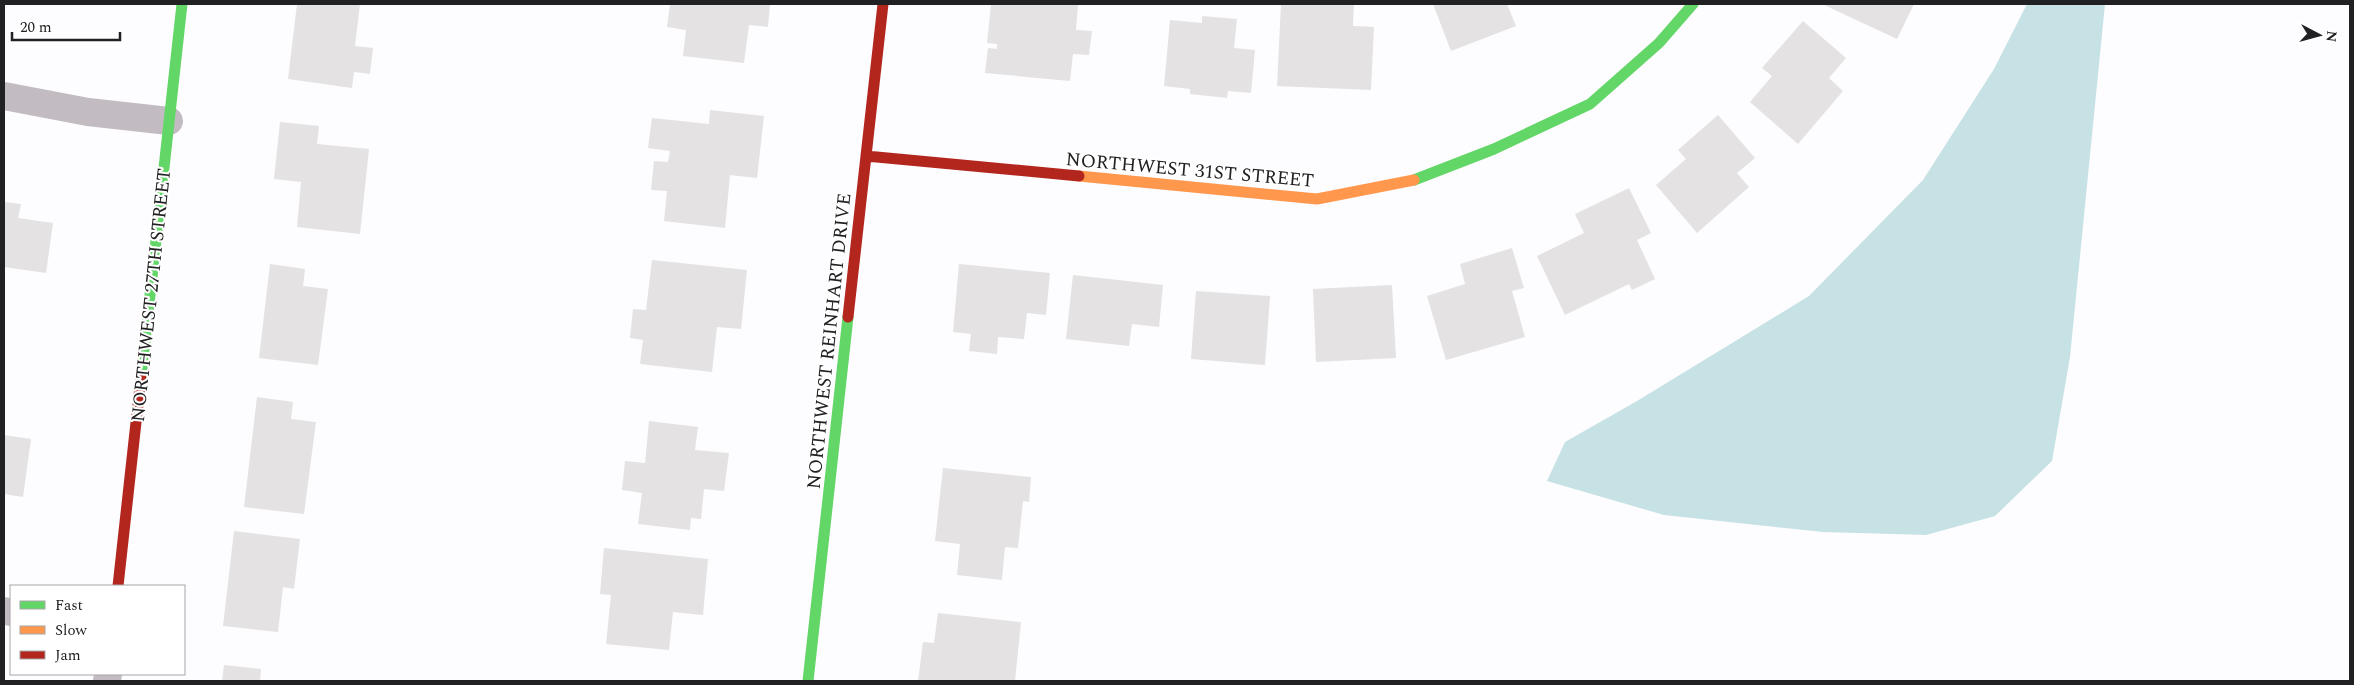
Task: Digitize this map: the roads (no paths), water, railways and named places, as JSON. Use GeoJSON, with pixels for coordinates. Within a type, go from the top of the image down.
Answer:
{"type":"FeatureCollection","features":[{"type":"Feature","properties":{"kind":"street","name":"NORTHWEST 27TH STREET"},"geometry":{"type":"LineString","coordinates":[[118,585],[182,4]]}},
{"type":"Feature","properties":{"kind":"street","name":"NORTHWEST REINHART DRIVE"},"geometry":{"type":"LineString","coordinates":[[808,681],[883,4]]}},
{"type":"Feature","properties":{"kind":"street","name":"NORTHWEST 31ST STREET"},"geometry":{"type":"LineString","coordinates":[[866,156],[1317,199],[1410,182],[1494,149],[1590,104],[1659,43],[1693,4]]}},
{"type":"Feature","properties":{"kind":"street"},"geometry":{"type":"LineString","coordinates":[[4,96],[88,112],[169,121]]}},
{"type":"Feature","properties":{"kind":"water"},"geometry":{"type":"Polygon","coordinates":[[[2027,4],[2105,4],[2070,357],[2052,461],[1995,516],[1926,535],[1823,532],[1664,515],[1547,481],[1565,442],[1637,401],[1809,296],[1923,180],[1994,69],[2027,4]]]}}]}
